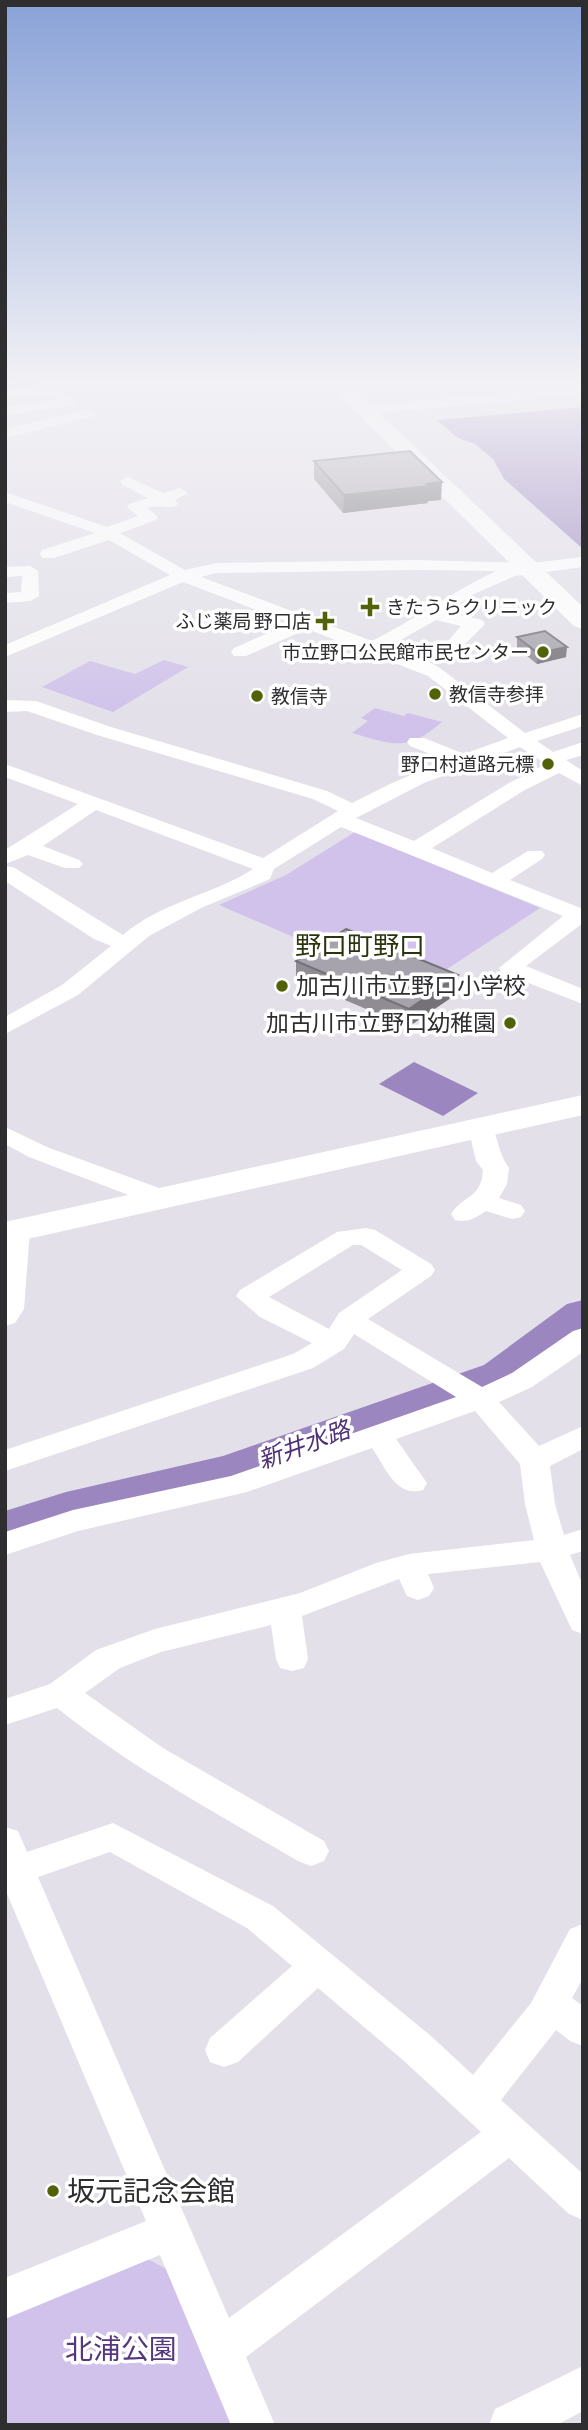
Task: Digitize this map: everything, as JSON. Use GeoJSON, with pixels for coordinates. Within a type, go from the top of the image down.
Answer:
{"type":"FeatureCollection","features":[{"type":"Feature","properties":{"kind":"highway"},"geometry":{"type":"LineString","coordinates":[[451,492],[583,621]]}},
{"type":"Feature","properties":{"kind":"street"},"geometry":{"type":"LineString","coordinates":[[154,492],[171,499]]}},
{"type":"Feature","properties":{"kind":"street"},"geometry":{"type":"LineString","coordinates":[[5,497],[108,533],[183,576],[414,662],[434,672],[522,740],[583,779]]}},
{"type":"Feature","properties":{"kind":"street"},"geometry":{"type":"LineString","coordinates":[[48,554],[150,517],[135,507],[171,499]]}},
{"type":"Feature","properties":{"kind":"street"},"geometry":{"type":"LineString","coordinates":[[5,516],[32,506]]}},
{"type":"Feature","properties":{"kind":"street"},"geometry":{"type":"LineString","coordinates":[[5,652],[183,576],[216,568],[417,565],[528,567],[583,562]]}},
{"type":"Feature","properties":{"kind":"street"},"geometry":{"type":"LineString","coordinates":[[374,647],[433,614],[468,590],[511,571],[528,567]]}},
{"type":"Feature","properties":{"kind":"street"},"geometry":{"type":"LineString","coordinates":[[5,572],[30,571],[30,596],[5,598]]}},
{"type":"Feature","properties":{"kind":"street"},"geometry":{"type":"LineString","coordinates":[[414,662],[456,644],[467,629],[476,624],[433,614]]}},
{"type":"Feature","properties":{"kind":"street"},"geometry":{"type":"LineString","coordinates":[[240,652],[305,623]]}},
{"type":"Feature","properties":{"kind":"street"},"geometry":{"type":"LineString","coordinates":[[5,705],[30,705],[71,720],[320,794],[346,815],[579,915],[510,968],[583,997]]}},
{"type":"Feature","properties":{"kind":"street"},"geometry":{"type":"LineString","coordinates":[[5,1027],[70,990],[141,931],[193,903],[262,874],[265,866],[346,815],[417,779],[463,760],[583,720]]}},
{"type":"Feature","properties":{"kind":"street"},"geometry":{"type":"LineString","coordinates":[[417,742],[463,760]]}},
{"type":"Feature","properties":{"kind":"street"},"geometry":{"type":"LineString","coordinates":[[418,848],[555,762],[583,748]]}},
{"type":"Feature","properties":{"kind":"street"},"geometry":{"type":"LineString","coordinates":[[5,770],[265,866]]}},
{"type":"Feature","properties":{"kind":"street"},"geometry":{"type":"LineString","coordinates":[[5,858],[27,847],[95,802]]}},
{"type":"Feature","properties":{"kind":"street"},"geometry":{"type":"LineString","coordinates":[[27,847],[72,864]]}},
{"type":"Feature","properties":{"kind":"street"},"geometry":{"type":"LineString","coordinates":[[495,880],[535,855]]}},
{"type":"Feature","properties":{"kind":"street"},"geometry":{"type":"LineString","coordinates":[[5,872],[102,934],[125,944]]}},
{"type":"Feature","properties":{"kind":"street"},"geometry":{"type":"LineString","coordinates":[[5,1317],[10,1308],[11,1232],[583,1105]]}},
{"type":"Feature","properties":{"kind":"street"},"geometry":{"type":"LineString","coordinates":[[474,1208],[496,1185],[496,1168],[489,1161],[480,1128]]}},
{"type":"Feature","properties":{"kind":"street"},"geometry":{"type":"LineString","coordinates":[[5,1135],[38,1152],[161,1198]]}},
{"type":"Feature","properties":{"kind":"street"},"geometry":{"type":"LineString","coordinates":[[474,1208],[512,1211]]}},
{"type":"Feature","properties":{"kind":"street"},"geometry":{"type":"LineString","coordinates":[[5,1461],[303,1362],[341,1331],[421,1269],[366,1236],[346,1238],[250,1296],[270,1311],[341,1331],[480,1399],[535,1461],[540,1504],[552,1549],[583,1622]]}},
{"type":"Feature","properties":{"kind":"street"},"geometry":{"type":"LineString","coordinates":[[5,1544],[73,1521],[236,1485],[480,1399],[522,1380],[583,1337]]}},
{"type":"Feature","properties":{"kind":"street"},"geometry":{"type":"LineString","coordinates":[[378,1435],[412,1483]]}},
{"type":"Feature","properties":{"kind":"street"},"geometry":{"type":"LineString","coordinates":[[535,1461],[583,1436]]}},
{"type":"Feature","properties":{"kind":"street"},"geometry":{"type":"LineString","coordinates":[[5,1712],[62,1693],[108,1658],[206,1627],[413,1576],[552,1549],[583,1540]]}},
{"type":"Feature","properties":{"kind":"street"},"geometry":{"type":"LineString","coordinates":[[285,1609],[292,1659]]}},
{"type":"Feature","properties":{"kind":"street"},"geometry":{"type":"LineString","coordinates":[[62,1693],[84,1712],[163,1765],[310,1850]]}},
{"type":"Feature","properties":{"kind":"street"},"geometry":{"type":"LineString","coordinates":[[253,2425],[9,1861],[113,1838],[260,1917],[476,2101],[583,2201]]}},
{"type":"Feature","properties":{"kind":"street"},"geometry":{"type":"LineString","coordinates":[[476,2101],[550,2003],[583,1940]]}},
{"type":"Feature","properties":{"kind":"street"},"geometry":{"type":"LineString","coordinates":[[224,2050],[318,1965]]}},
{"type":"Feature","properties":{"kind":"street"},"geometry":{"type":"LineString","coordinates":[[550,2003],[583,2029]]}},
{"type":"Feature","properties":{"kind":"street"},"geometry":{"type":"LineString","coordinates":[[221,2350],[510,2133]]}},
{"type":"Feature","properties":{"kind":"street"},"geometry":{"type":"LineString","coordinates":[[5,2299],[170,2231]]}},
{"type":"Feature","properties":{"kind":"street"},"geometry":{"type":"LineString","coordinates":[[522,2422],[583,2388]]}},
{"type":"Feature","properties":{"kind":"green space"},"geometry":{"type":"Polygon","coordinates":[[[164,660],[188,667],[113,712],[42,687],[90,661],[135,674],[164,660]]]}},
{"type":"Feature","properties":{"kind":"green space"},"geometry":{"type":"Polygon","coordinates":[[[375,708],[442,722],[430,732],[409,742],[389,743],[352,733],[368,721],[361,718],[375,708]]]}},
{"type":"Feature","properties":{"kind":"green space"},"geometry":{"type":"Polygon","coordinates":[[[355,832],[540,908],[444,971],[328,952],[219,905],[286,875],[355,832]]]}},
{"type":"Feature","properties":{"kind":"green space","name":"北浦公園"},"geometry":{"type":"Polygon","coordinates":[[[144,2257],[170,2271],[235,2425],[5,2425],[5,2315],[144,2257]]]}},
{"type":"Feature","properties":{"kind":"shaded area"},"geometry":{"type":"Polygon","coordinates":[[[519,492],[583,492],[583,549],[519,492]]]}},
{"type":"Feature","properties":{"kind":"shaded area"},"geometry":{"type":"Polygon","coordinates":[[[414,1062],[478,1093],[443,1116],[379,1084],[414,1062]]]}},
{"type":"Feature","properties":{"kind":"building"},"geometry":{"type":"Polygon","coordinates":[[[342,492],[369,492],[344,495],[342,492]]]}},
{"type":"Feature","properties":{"kind":"building"},"geometry":{"type":"Polygon","coordinates":[[[545,631],[567,647],[538,653],[517,637],[545,631]]]}},
{"type":"Feature","properties":{"kind":"building"},"geometry":{"type":"Polygon","coordinates":[[[346,929],[458,975],[409,1009],[296,961],[346,929]]]}},
{"type":"Feature","properties":{"kind":"waterway","name":"新井水路"},"geometry":{"type":"LineString","coordinates":[[5,1529],[66,1509],[232,1471],[500,1376],[583,1314]]}},
{"type":"Feature","properties":{"kind":"place","name":"きたうらクリニック"},"geometry":{"type":"Point","coordinates":[370,607]}},
{"type":"Feature","properties":{"kind":"place","name":"ふじ薬局 野口店"},"geometry":{"type":"Point","coordinates":[325,621]}},
{"type":"Feature","properties":{"kind":"place","name":"市立野口公民館市民センター"},"geometry":{"type":"Point","coordinates":[543,652]}},
{"type":"Feature","properties":{"kind":"place","name":"教信寺参拝"},"geometry":{"type":"Point","coordinates":[435,694]}},
{"type":"Feature","properties":{"kind":"place","name":"教信寺"},"geometry":{"type":"Point","coordinates":[257,696]}},
{"type":"Feature","properties":{"kind":"place","name":"野口村道路元標"},"geometry":{"type":"Point","coordinates":[548,764]}},
{"type":"Feature","properties":{"kind":"place","name":"加古川市立野口小学校"},"geometry":{"type":"Point","coordinates":[282,986]}},
{"type":"Feature","properties":{"kind":"place","name":"加古川市立野口幼稚園"},"geometry":{"type":"Point","coordinates":[510,1023]}},
{"type":"Feature","properties":{"kind":"place","name":"坂元記念会館"},"geometry":{"type":"Point","coordinates":[53,2191]}},
{"type":"Feature","properties":{"kind":"district","name":"野口町野口"},"geometry":{"type":"Point","coordinates":[360,946]}}]}
